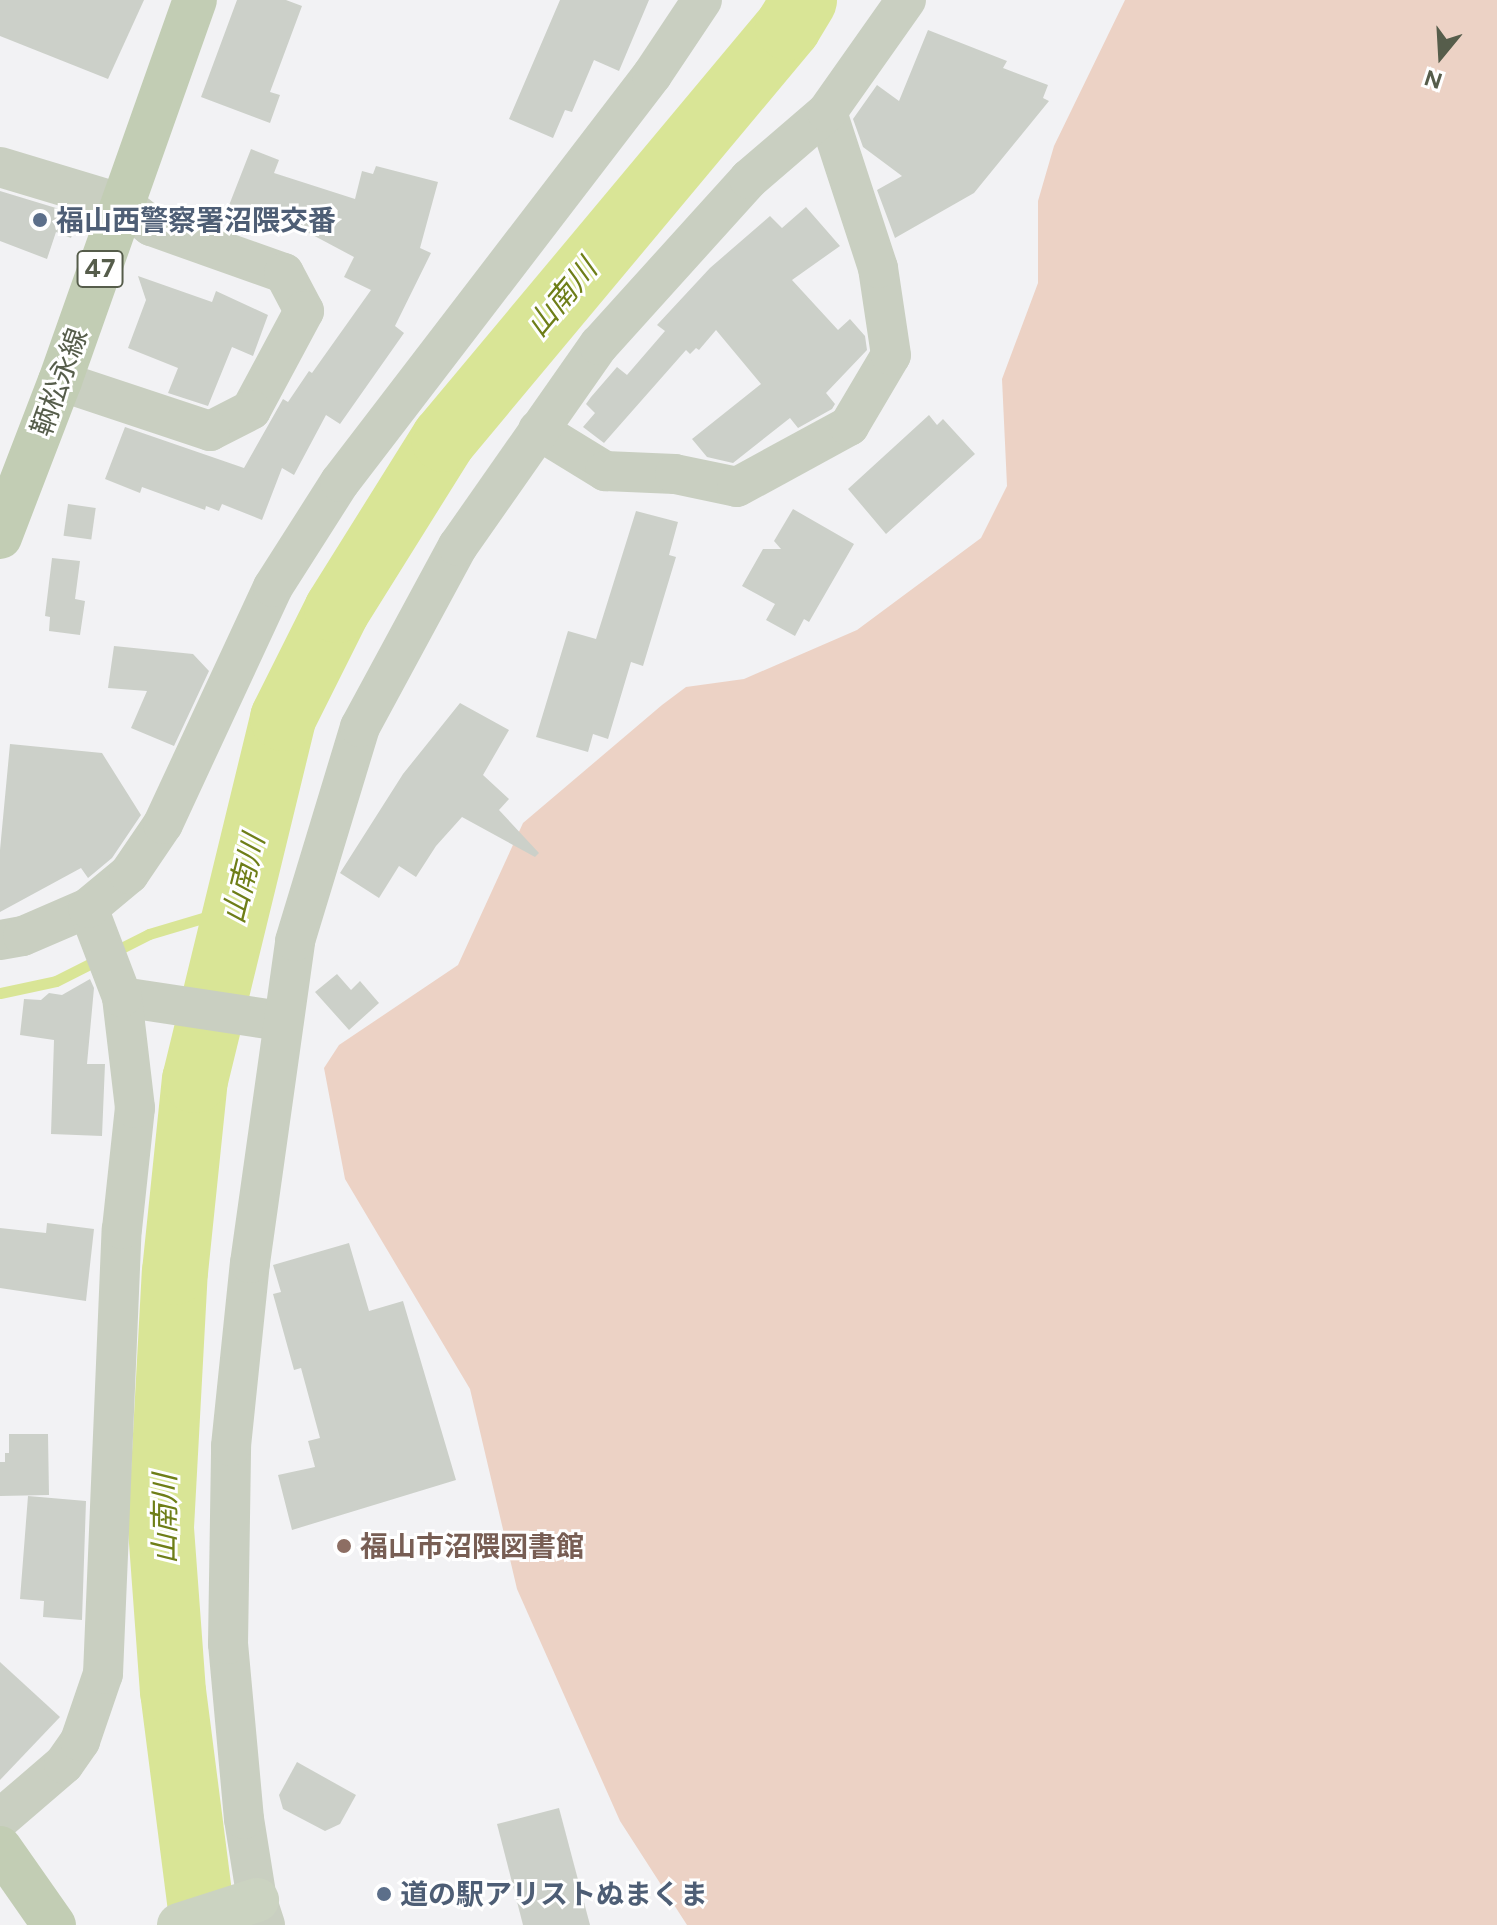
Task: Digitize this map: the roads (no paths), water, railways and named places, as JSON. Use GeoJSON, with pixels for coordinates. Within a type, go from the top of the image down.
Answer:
{"type":"FeatureCollection","features":[{"type":"Feature","properties":{"kind":"main road","name":"鞆松永線"},"geometry":{"type":"LineString","coordinates":[[0,537],[60,381],[195,0]]}},
{"type":"Feature","properties":{"kind":"main road"},"geometry":{"type":"LineString","coordinates":[[0,1848],[54,1925]]}},
{"type":"Feature","properties":{"kind":"street"},"geometry":{"type":"LineString","coordinates":[[0,1819],[64,1764],[80,1741],[103,1674],[122,1229],[135,1108],[116,964],[129,874],[163,824],[273,587],[340,482],[652,75],[702,0]]}},
{"type":"Feature","properties":{"kind":"street"},"geometry":{"type":"LineString","coordinates":[[179,1925],[252,1911],[228,1644],[231,1446],[268,1019],[360,727],[458,546],[599,345],[749,179],[827,112],[906,0]]}},
{"type":"Feature","properties":{"kind":"street"},"geometry":{"type":"LineString","coordinates":[[538,430],[605,471],[675,474],[737,487],[849,426],[891,355],[878,268],[827,112]]}},
{"type":"Feature","properties":{"kind":"street"},"geometry":{"type":"LineString","coordinates":[[0,167],[123,204],[151,226],[284,273],[304,311],[251,410],[210,431],[60,381]]}},
{"type":"Feature","properties":{"kind":"street"},"geometry":{"type":"LineString","coordinates":[[0,940],[23,936],[116,964],[268,1019]]}},
{"type":"Feature","properties":{"kind":"waterway","name":"山南川"},"geometry":{"type":"LineString","coordinates":[[203,1925],[173,1692],[161,1527],[175,1272],[195,1080],[283,718],[337,610],[444,439],[788,27],[804,0]]}},
{"type":"Feature","properties":{"kind":"waterway"},"geometry":{"type":"LineString","coordinates":[[0,993],[56,981],[149,934],[236,908]]}},
{"type":"Feature","properties":{"kind":"place","name":"福山西警察署沼隈交番"},"geometry":{"type":"Point","coordinates":[40,220]}},
{"type":"Feature","properties":{"kind":"place","name":"福山市沼隈図書館"},"geometry":{"type":"Point","coordinates":[344,1546]}},
{"type":"Feature","properties":{"kind":"place","name":"道の駅アリストぬまくま"},"geometry":{"type":"Point","coordinates":[384,1894]}}]}
